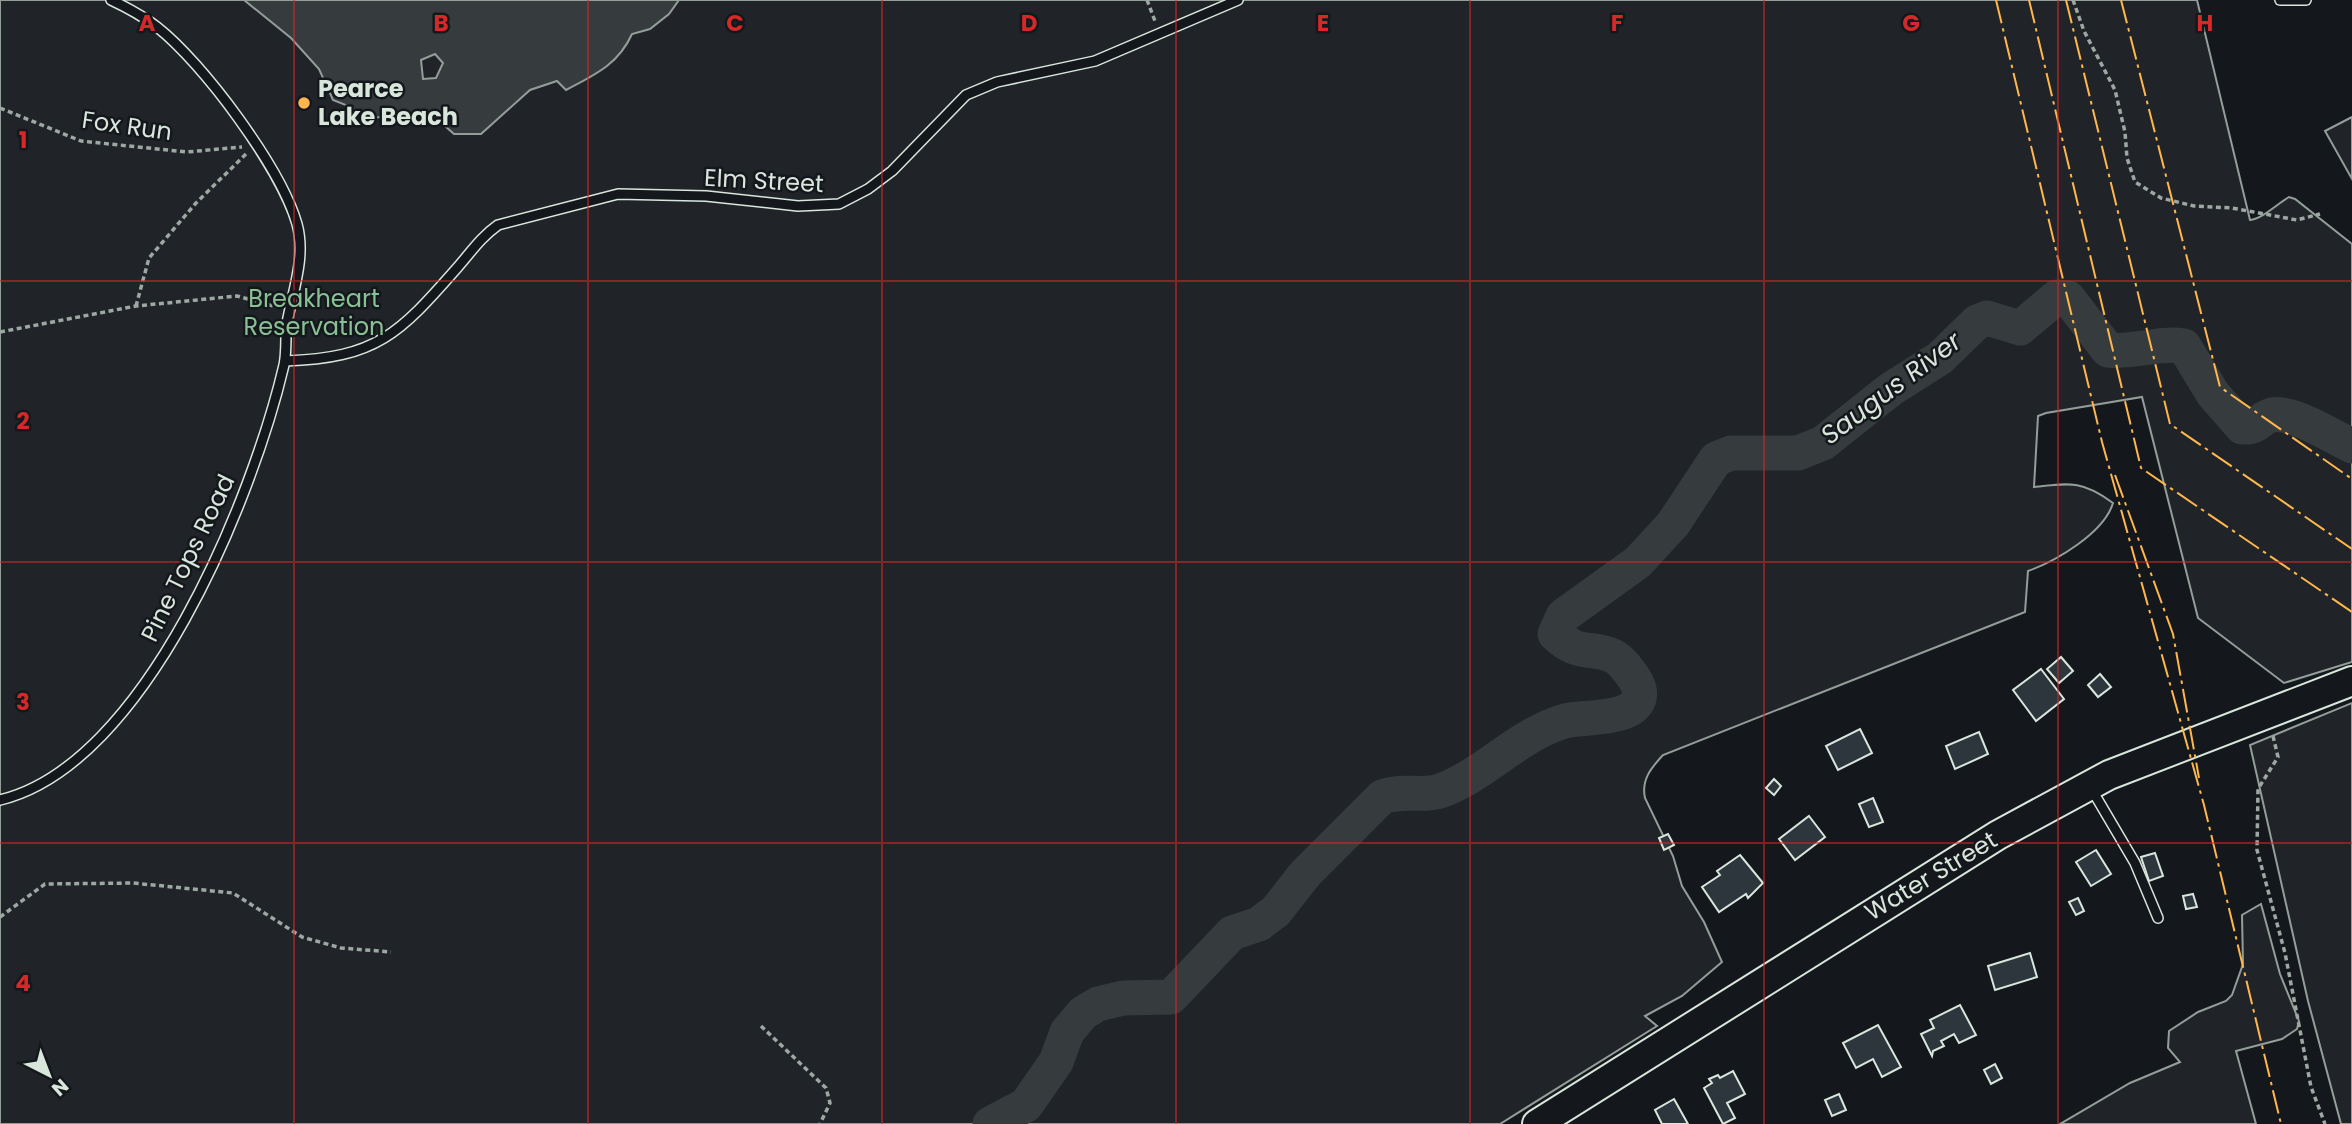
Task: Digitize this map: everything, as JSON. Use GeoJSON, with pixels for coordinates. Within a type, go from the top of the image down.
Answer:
{"type":"FeatureCollection","features":[{"type":"Feature","properties":{"kind":"main road","name":"Water Street"},"geometry":{"type":"LineString","coordinates":[[1537,1124],[1998,835],[2089,786],[2265,713],[2352,681]]}},
{"type":"Feature","properties":{"kind":"lane","name":"Pine Tops Road"},"geometry":{"type":"LineString","coordinates":[[0,800],[46,782],[81,755],[113,723],[149,676],[187,613],[229,529],[254,469],[285,361],[289,310],[300,258],[297,224],[281,188],[255,145],[208,79],[157,27],[111,0]]}},
{"type":"Feature","properties":{"kind":"lane","name":"Elm Street"},"geometry":{"type":"LineString","coordinates":[[285,361],[323,359],[362,350],[391,336],[419,310],[482,236],[498,225],[618,194],[706,196],[798,206],[839,204],[868,189],[892,171],[966,95],[997,82],[1095,61],[1238,0]]}},
{"type":"Feature","properties":{"kind":"lane"},"geometry":{"type":"LineString","coordinates":[[2280,0],[2306,0]]}},
{"type":"Feature","properties":{"kind":"lane"},"geometry":{"type":"LineString","coordinates":[[2089,786],[2109,825],[2135,863],[2158,918]]}},
{"type":"Feature","properties":{"kind":"path"},"geometry":{"type":"LineString","coordinates":[[1147,0],[1160,33]]}},
{"type":"Feature","properties":{"kind":"path"},"geometry":{"type":"LineString","coordinates":[[2073,0],[2084,32],[2115,90],[2126,132],[2127,158],[2135,182],[2161,198],[2194,206],[2232,208],[2297,220],[2320,214]]}},
{"type":"Feature","properties":{"kind":"path","name":"Fox Run"},"geometry":{"type":"LineString","coordinates":[[0,108],[81,141],[187,152],[255,145]]}},
{"type":"Feature","properties":{"kind":"path"},"geometry":{"type":"LineString","coordinates":[[136,306],[149,258],[196,203],[255,145]]}},
{"type":"Feature","properties":{"kind":"path"},"geometry":{"type":"LineString","coordinates":[[0,332],[136,306],[237,296],[289,310]]}},
{"type":"Feature","properties":{"kind":"path"},"geometry":{"type":"LineString","coordinates":[[2265,713],[2278,757],[2258,789],[2257,850],[2285,953],[2311,1087],[2325,1124]]}},
{"type":"Feature","properties":{"kind":"path"},"geometry":{"type":"LineString","coordinates":[[0,917],[46,884],[159,886],[233,893],[302,936],[341,948],[391,952]]}},
{"type":"Feature","properties":{"kind":"path"},"geometry":{"type":"LineString","coordinates":[[761,1026],[826,1087],[830,1103],[820,1124]]}},
{"type":"Feature","properties":{"kind":"green space","name":"Breakheart Reservation"},"geometry":{"type":"Polygon","coordinates":[[[0,0],[2197,0],[2250,220],[2289,197],[2352,244],[2352,662],[2284,683],[2198,618],[2142,397],[2046,413],[2038,416],[2034,487],[2075,485],[2093,490],[2113,503],[2100,525],[2065,553],[2028,571],[2025,612],[1663,755],[1646,780],[1645,798],[1673,856],[1682,886],[1704,922],[1722,962],[1682,996],[1645,1016],[1657,1026],[1500,1124],[0,1124],[0,0]]]}},
{"type":"Feature","properties":{"kind":"green space"},"geometry":{"type":"Polygon","coordinates":[[[2352,117],[2352,179],[2325,131],[2352,117]]]}},
{"type":"Feature","properties":{"kind":"green space"},"geometry":{"type":"Polygon","coordinates":[[[2352,703],[2352,1124],[2341,1124],[2308,1001],[2250,745],[2352,703]]]}},
{"type":"Feature","properties":{"kind":"green space"},"geometry":{"type":"Polygon","coordinates":[[[2261,904],[2280,974],[2299,1021],[2297,1029],[2282,1039],[2236,1051],[2256,1124],[2060,1124],[2130,1083],[2180,1062],[2168,1048],[2169,1031],[2198,1012],[2226,1001],[2232,995],[2243,964],[2242,915],[2261,904]]]}},
{"type":"Feature","properties":{"kind":"shaded area"},"geometry":{"type":"Polygon","coordinates":[[[244,0],[679,0],[669,14],[650,29],[632,34],[620,54],[604,68],[566,90],[557,81],[530,90],[481,134],[454,134],[437,119],[423,115],[364,118],[351,107],[333,100],[319,69],[291,38],[244,0]],[[435,54],[421,60],[423,79],[436,78],[443,63],[435,54]]]}},
{"type":"Feature","properties":{"kind":"building"},"geometry":{"type":"Polygon","coordinates":[[[2061,657],[2073,671],[2059,683],[2047,669],[2061,657]]]}},
{"type":"Feature","properties":{"kind":"building"},"geometry":{"type":"Polygon","coordinates":[[[2041,669],[2064,699],[2036,721],[2013,690],[2041,669]]]}},
{"type":"Feature","properties":{"kind":"building"},"geometry":{"type":"Polygon","coordinates":[[[2100,674],[2111,687],[2098,697],[2088,685],[2100,674]]]}},
{"type":"Feature","properties":{"kind":"building"},"geometry":{"type":"Polygon","coordinates":[[[1860,729],[1872,753],[1838,770],[1826,746],[1860,729]]]}},
{"type":"Feature","properties":{"kind":"building"},"geometry":{"type":"Polygon","coordinates":[[[1979,732],[1988,754],[1955,769],[1946,746],[1979,732]]]}},
{"type":"Feature","properties":{"kind":"building"},"geometry":{"type":"Polygon","coordinates":[[[1774,779],[1781,786],[1774,795],[1766,788],[1774,779]]]}},
{"type":"Feature","properties":{"kind":"building"},"geometry":{"type":"Polygon","coordinates":[[[1873,798],[1883,822],[1869,827],[1859,804],[1873,798]]]}},
{"type":"Feature","properties":{"kind":"building"},"geometry":{"type":"Polygon","coordinates":[[[1809,816],[1825,837],[1795,860],[1779,839],[1809,816]]]}},
{"type":"Feature","properties":{"kind":"building"},"geometry":{"type":"Polygon","coordinates":[[[1668,834],[1674,845],[1664,850],[1659,838],[1668,834]]]}},
{"type":"Feature","properties":{"kind":"building"},"geometry":{"type":"Polygon","coordinates":[[[2096,850],[2111,874],[2091,886],[2076,862],[2096,850]]]}},
{"type":"Feature","properties":{"kind":"building"},"geometry":{"type":"Polygon","coordinates":[[[2155,853],[2163,876],[2149,881],[2141,857],[2155,853]]]}},
{"type":"Feature","properties":{"kind":"building"},"geometry":{"type":"Polygon","coordinates":[[[1740,855],[1763,883],[1748,898],[1746,894],[1719,912],[1702,887],[1720,875],[1717,871],[1740,855]]]}},
{"type":"Feature","properties":{"kind":"building"},"geometry":{"type":"Polygon","coordinates":[[[2193,894],[2197,907],[2186,909],[2183,896],[2193,894]]]}},
{"type":"Feature","properties":{"kind":"building"},"geometry":{"type":"Polygon","coordinates":[[[2078,898],[2084,911],[2076,915],[2069,902],[2078,898]]]}},
{"type":"Feature","properties":{"kind":"building"},"geometry":{"type":"Polygon","coordinates":[[[2030,953],[2037,977],[1995,990],[1988,966],[2030,953]]]}},
{"type":"Feature","properties":{"kind":"building"},"geometry":{"type":"Polygon","coordinates":[[[1960,1005],[1976,1035],[1959,1043],[1954,1034],[1941,1041],[1944,1046],[1933,1051],[1932,1056],[1921,1034],[1934,1028],[1930,1020],[1960,1005]]]}},
{"type":"Feature","properties":{"kind":"building"},"geometry":{"type":"Polygon","coordinates":[[[1878,1025],[1901,1067],[1882,1077],[1873,1059],[1856,1068],[1843,1043],[1878,1025]]]}},
{"type":"Feature","properties":{"kind":"building"},"geometry":{"type":"Polygon","coordinates":[[[1995,1064],[2002,1078],[1991,1084],[1984,1070],[1995,1064]]]}},
{"type":"Feature","properties":{"kind":"building"},"geometry":{"type":"Polygon","coordinates":[[[1733,1071],[1745,1094],[1727,1103],[1735,1118],[1723,1124],[1704,1088],[1712,1083],[1709,1079],[1718,1075],[1720,1078],[1733,1071]]]}},
{"type":"Feature","properties":{"kind":"building"},"geometry":{"type":"Polygon","coordinates":[[[1839,1094],[1846,1110],[1832,1116],[1825,1100],[1839,1094]]]}},
{"type":"Feature","properties":{"kind":"building"},"geometry":{"type":"Polygon","coordinates":[[[1674,1099],[1688,1124],[1662,1124],[1655,1110],[1674,1099]]]}},
{"type":"Feature","properties":{"kind":"waterway","name":"Saugus River"},"geometry":{"type":"LineString","coordinates":[[990,1124],[1026,1105],[1056,1062],[1067,1032],[1083,1013],[1098,1004],[1123,998],[1171,997],[1232,933],[1259,924],[1276,911],[1305,874],[1382,797],[1440,791],[1471,776],[1548,727],[1565,721],[1611,716],[1633,707],[1639,700],[1639,689],[1629,671],[1613,656],[1571,646],[1555,634],[1563,616],[1638,562],[1673,524],[1716,459],[1731,453],[1798,453],[1823,443],[1891,389],[1940,358],[1977,322],[1987,318],[2020,328],[2057,297],[2068,298],[2108,350],[2184,346],[2213,394],[2242,427],[2252,426],[2272,415],[2281,415],[2302,421],[2352,446]]}},
{"type":"Feature","properties":{"kind":"power"},"geometry":{"type":"LineString","coordinates":[[1996,0],[2102,442],[2204,805],[2281,1124]]}},
{"type":"Feature","properties":{"kind":"power"},"geometry":{"type":"LineString","coordinates":[[2029,0],[2141,468],[2352,612]]}},
{"type":"Feature","properties":{"kind":"power"},"geometry":{"type":"LineString","coordinates":[[2066,0],[2170,424],[2352,549]]}},
{"type":"Feature","properties":{"kind":"power"},"geometry":{"type":"LineString","coordinates":[[2121,0],[2220,387],[2352,479]]}},
{"type":"Feature","properties":{"kind":"power"},"geometry":{"type":"LineString","coordinates":[[2115,475],[2173,634],[2199,778]]}},
{"type":"Feature","properties":{"kind":"place","name":"Pearce Lake Beach"},"geometry":{"type":"Point","coordinates":[304,103]}}]}
